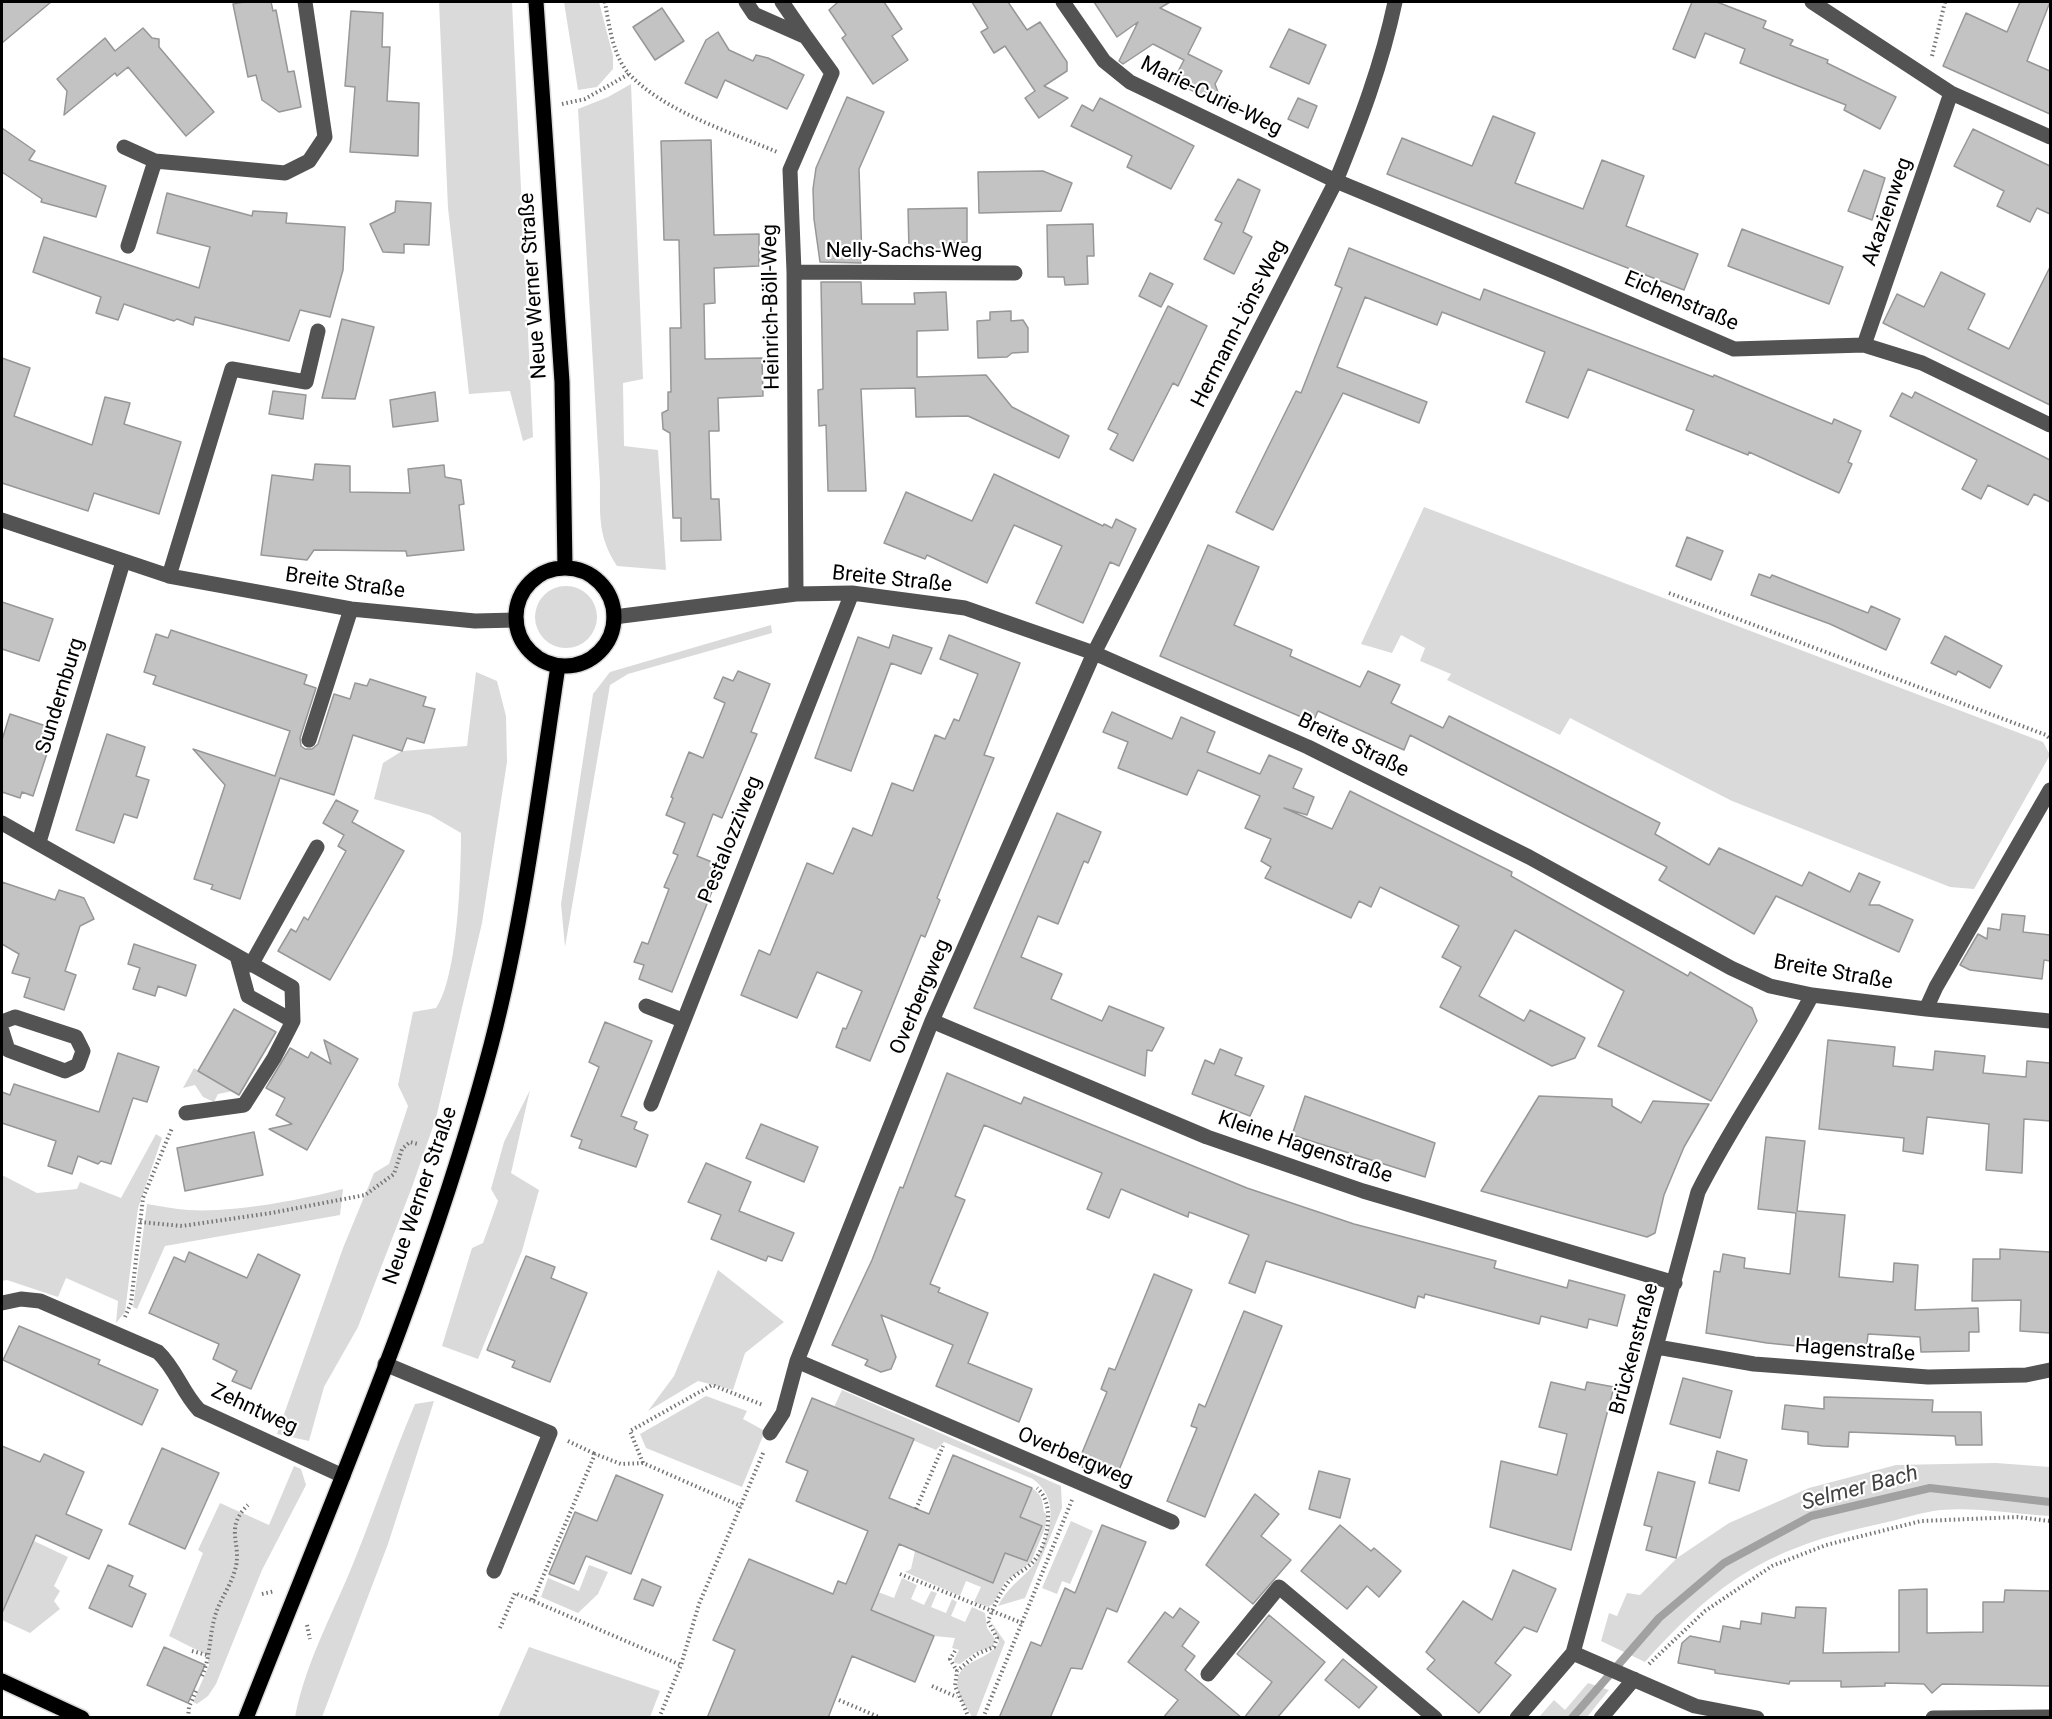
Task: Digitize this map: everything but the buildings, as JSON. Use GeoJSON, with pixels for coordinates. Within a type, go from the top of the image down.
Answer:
{"type":"FeatureCollection","features":[{"type":"Feature","properties":{"kind":"main road","name":"Neue Werner Straße"},"geometry":{"type":"LineString","coordinates":[[536,2],[562,382],[566,568]]}},
{"type":"Feature","properties":{"kind":"main road"},"geometry":{"type":"LineString","coordinates":[[566,568],[590,574],[600,582],[613,604],[614,617],[613,631],[597,655],[572,666],[558,666],[541,661],[528,651],[519,637],[516,621],[521,594],[529,583],[539,574],[566,568]]}},
{"type":"Feature","properties":{"kind":"main road","name":"Neue Werner Straße"},"geometry":{"type":"LineString","coordinates":[[246,1718],[343,1476],[438,1222],[487,1060],[508,972],[530,858],[558,666]]}},
{"type":"Feature","properties":{"kind":"main road"},"geometry":{"type":"LineString","coordinates":[[2,1681],[82,1718]]}},
{"type":"Feature","properties":{"kind":"street"},"geometry":{"type":"LineString","coordinates":[[124,147],[155,161],[285,173],[309,161],[325,137],[305,2]]}},
{"type":"Feature","properties":{"kind":"street"},"geometry":{"type":"LineString","coordinates":[[746,2],[754,14],[806,37]]}},
{"type":"Feature","properties":{"kind":"street","name":"Heinrich-Böll-Weg"},"geometry":{"type":"LineString","coordinates":[[782,2],[832,73],[790,170],[794,272],[796,594]]}},
{"type":"Feature","properties":{"kind":"street","name":"Marie-Curie-Weg"},"geometry":{"type":"LineString","coordinates":[[1062,2],[1104,61],[1130,82],[1336,181]]}},
{"type":"Feature","properties":{"kind":"street","name":"Hermann-Löns-Weg"},"geometry":{"type":"LineString","coordinates":[[1094,653],[1336,181],[1364,115],[1385,47],[1395,2]]}},
{"type":"Feature","properties":{"kind":"street"},"geometry":{"type":"LineString","coordinates":[[1812,2],[1951,93],[2050,136]]}},
{"type":"Feature","properties":{"kind":"street","name":"Akazienweg"},"geometry":{"type":"LineString","coordinates":[[1864,345],[1951,93]]}},
{"type":"Feature","properties":{"kind":"street"},"geometry":{"type":"LineString","coordinates":[[128,246],[155,161]]}},
{"type":"Feature","properties":{"kind":"street","name":"Eichenstraße"},"geometry":{"type":"LineString","coordinates":[[1336,181],[1734,349],[1864,345],[1922,363],[2050,425]]}},
{"type":"Feature","properties":{"kind":"street","name":"Nelly-Sachs-Weg"},"geometry":{"type":"LineString","coordinates":[[794,272],[1015,273]]}},
{"type":"Feature","properties":{"kind":"street"},"geometry":{"type":"LineString","coordinates":[[169,576],[232,369],[306,382],[318,330]]}},
{"type":"Feature","properties":{"kind":"street","name":"Breite Straße"},"geometry":{"type":"LineString","coordinates":[[2,520],[169,576],[351,609],[475,621],[516,621]]}},
{"type":"Feature","properties":{"kind":"street","name":"Sundernburg"},"geometry":{"type":"LineString","coordinates":[[39,842],[123,562]]}},
{"type":"Feature","properties":{"kind":"street","name":"Breite Straße"},"geometry":{"type":"LineString","coordinates":[[614,617],[796,594],[852,593],[965,608],[1094,653],[1308,747],[1529,857],[1731,968],[1770,986],[1812,995],[1926,1010],[2050,1021]]}},
{"type":"Feature","properties":{"kind":"street","name":"Pestalozziweg"},"geometry":{"type":"LineString","coordinates":[[651,1104],[682,1020],[852,593]]}},
{"type":"Feature","properties":{"kind":"street"},"geometry":{"type":"LineString","coordinates":[[309,740],[351,609]]}},
{"type":"Feature","properties":{"kind":"street","name":"Overbergweg"},"geometry":{"type":"LineString","coordinates":[[770,1433],[783,1413],[797,1361],[932,1021],[1094,653]]}},
{"type":"Feature","properties":{"kind":"street"},"geometry":{"type":"LineString","coordinates":[[1926,1010],[1936,987],[2050,790]]}},
{"type":"Feature","properties":{"kind":"street"},"geometry":{"type":"LineString","coordinates":[[2,823],[292,987],[293,1021],[274,1058],[244,1105],[186,1113]]}},
{"type":"Feature","properties":{"kind":"street"},"geometry":{"type":"LineString","coordinates":[[251,965],[317,847]]}},
{"type":"Feature","properties":{"kind":"street"},"geometry":{"type":"LineString","coordinates":[[237,956],[248,996],[293,1021]]}},
{"type":"Feature","properties":{"kind":"street","name":"Brückenstraße"},"geometry":{"type":"LineString","coordinates":[[1517,1718],[1573,1653],[1698,1192],[1714,1161],[1786,1044],[1812,995]]}},
{"type":"Feature","properties":{"kind":"street"},"geometry":{"type":"LineString","coordinates":[[646,1006],[682,1020]]}},
{"type":"Feature","properties":{"kind":"street"},"geometry":{"type":"LineString","coordinates":[[2,1022],[15,1017],[76,1037],[83,1051],[78,1065],[65,1071],[8,1050],[2,1031]]}},
{"type":"Feature","properties":{"kind":"street","name":"Kleine Hagenstraße"},"geometry":{"type":"LineString","coordinates":[[932,1021],[1043,1070],[1218,1141],[1363,1191],[1675,1282]]}},
{"type":"Feature","properties":{"kind":"street","name":"Zehntweg"},"geometry":{"type":"LineString","coordinates":[[2,1303],[21,1299],[40,1301],[158,1352],[171,1364],[188,1398],[200,1410],[343,1476]]}},
{"type":"Feature","properties":{"kind":"street","name":"Hagenstraße"},"geometry":{"type":"LineString","coordinates":[[1657,1347],[1754,1364],[1928,1377],[2026,1375],[2050,1370]]}},
{"type":"Feature","properties":{"kind":"street","name":"Overbergweg"},"geometry":{"type":"LineString","coordinates":[[797,1361],[1172,1522]]}},
{"type":"Feature","properties":{"kind":"street"},"geometry":{"type":"LineString","coordinates":[[385,1364],[550,1433],[494,1571]]}},
{"type":"Feature","properties":{"kind":"street"},"geometry":{"type":"LineString","coordinates":[[1208,1674],[1279,1587],[1435,1718]]}},
{"type":"Feature","properties":{"kind":"street"},"geometry":{"type":"LineString","coordinates":[[1573,1653],[1695,1706],[1757,1718]]}},
{"type":"Feature","properties":{"kind":"street"},"geometry":{"type":"LineString","coordinates":[[1601,1718],[1627,1677]]}},
{"type":"Feature","properties":{"kind":"street"},"geometry":{"type":"LineString","coordinates":[[1933,1718],[2050,1718]]}},
{"type":"Feature","properties":{"kind":"path"},"geometry":{"type":"LineString","coordinates":[[605,2],[612,39],[629,74],[666,103],[794,159]]}},
{"type":"Feature","properties":{"kind":"path"},"geometry":{"type":"LineString","coordinates":[[1926,75],[1945,2]]}},
{"type":"Feature","properties":{"kind":"path"},"geometry":{"type":"LineString","coordinates":[[543,109],[585,99],[629,74]]}},
{"type":"Feature","properties":{"kind":"path"},"geometry":{"type":"LineString","coordinates":[[1669,593],[2046,735],[2050,739]]}},
{"type":"Feature","properties":{"kind":"path"},"geometry":{"type":"LineString","coordinates":[[118,1335],[131,1303],[143,1198],[172,1128],[186,1113]]}},
{"type":"Feature","properties":{"kind":"path"},"geometry":{"type":"LineString","coordinates":[[140,1221],[182,1226],[271,1214],[365,1195],[394,1174],[402,1149],[410,1142],[418,1144]]}},
{"type":"Feature","properties":{"kind":"path"},"geometry":{"type":"LineString","coordinates":[[643,1463],[630,1431],[712,1385],[783,1413]]}},
{"type":"Feature","properties":{"kind":"path"},"geometry":{"type":"LineString","coordinates":[[550,1433],[621,1464],[643,1463],[741,1506]]}},
{"type":"Feature","properties":{"kind":"path"},"geometry":{"type":"LineString","coordinates":[[659,1718],[681,1665],[699,1604],[770,1433]]}},
{"type":"Feature","properties":{"kind":"path"},"geometry":{"type":"LineString","coordinates":[[916,1509],[943,1446],[954,1451]]}},
{"type":"Feature","properties":{"kind":"path"},"geometry":{"type":"LineString","coordinates":[[533,1600],[595,1454]]}},
{"type":"Feature","properties":{"kind":"path"},"geometry":{"type":"LineString","coordinates":[[957,1671],[977,1654],[994,1647],[997,1638],[988,1621],[992,1611],[1011,1579],[1033,1562],[1045,1538],[1048,1515],[1044,1494],[1031,1483]]}},
{"type":"Feature","properties":{"kind":"path"},"geometry":{"type":"LineString","coordinates":[[983,1718],[1079,1483]]}},
{"type":"Feature","properties":{"kind":"path"},"geometry":{"type":"LineString","coordinates":[[202,1676],[207,1666],[207,1655],[216,1613],[236,1568],[234,1525],[238,1514],[248,1505]]}},
{"type":"Feature","properties":{"kind":"path"},"geometry":{"type":"LineString","coordinates":[[1627,1677],[1705,1611],[1772,1566],[1826,1545],[1921,1521],[2017,1517],[2050,1521]]}},
{"type":"Feature","properties":{"kind":"path"},"geometry":{"type":"LineString","coordinates":[[900,1574],[1022,1624]]}},
{"type":"Feature","properties":{"kind":"path"},"geometry":{"type":"LineString","coordinates":[[500,1628],[515,1593],[681,1665]]}},
{"type":"Feature","properties":{"kind":"path"},"geometry":{"type":"LineString","coordinates":[[192,1651],[207,1655]]}},
{"type":"Feature","properties":{"kind":"path"},"geometry":{"type":"LineString","coordinates":[[955,1652],[950,1659],[957,1671],[955,1686],[969,1718]]}},
{"type":"Feature","properties":{"kind":"path"},"geometry":{"type":"LineString","coordinates":[[932,1686],[958,1697]]}},
{"type":"Feature","properties":{"kind":"path"},"geometry":{"type":"LineString","coordinates":[[188,1718],[189,1707],[196,1691]]}},
{"type":"Feature","properties":{"kind":"path"},"geometry":{"type":"LineString","coordinates":[[839,1700],[881,1718]]}},
{"type":"Feature","properties":{"kind":"shaded area"},"geometry":{"type":"Polygon","coordinates":[[[439,2],[512,2],[533,437],[523,441],[510,391],[469,394],[448,208],[439,2]]]}},
{"type":"Feature","properties":{"kind":"shaded area"},"geometry":{"type":"Polygon","coordinates":[[[564,2],[599,2],[613,56],[613,69],[597,87],[578,90],[564,2]]]}},
{"type":"Feature","properties":{"kind":"shaded area"},"geometry":{"type":"Polygon","coordinates":[[[631,84],[643,379],[623,383],[624,446],[658,450],[666,570],[617,566],[606,546],[600,517],[600,483],[578,109],[608,97],[631,84]]]}},
{"type":"Feature","properties":{"kind":"shaded area"},"geometry":{"type":"Polygon","coordinates":[[[1424,507],[2043,742],[2050,755],[1974,889],[1950,887],[1732,801],[1570,718],[1560,735],[1447,680],[1451,674],[1420,661],[1425,648],[1401,635],[1392,653],[1361,644],[1424,507]]]}},
{"type":"Feature","properties":{"kind":"shaded area"},"geometry":{"type":"Polygon","coordinates":[[[566,586],[578,588],[588,595],[595,605],[597,617],[595,629],[588,639],[578,646],[566,648],[554,646],[544,639],[537,629],[535,617],[537,605],[544,595],[554,588],[566,586]]]}},
{"type":"Feature","properties":{"kind":"shaded area"},"geometry":{"type":"Polygon","coordinates":[[[771,625],[772,633],[628,674],[610,685],[565,947],[561,904],[593,694],[610,672],[771,625]]]}},
{"type":"Feature","properties":{"kind":"shaded area"},"geometry":{"type":"Polygon","coordinates":[[[476,672],[497,681],[506,716],[507,762],[482,923],[436,1118],[358,1327],[324,1387],[309,1441],[277,1434],[343,1248],[374,1173],[389,1164],[408,1106],[398,1085],[413,1012],[436,1008],[443,993],[454,950],[459,898],[461,833],[430,815],[374,799],[383,763],[402,751],[467,746],[476,672]]]}},
{"type":"Feature","properties":{"kind":"shaded area"},"geometry":{"type":"Polygon","coordinates":[[[194,1068],[233,1091],[218,1094],[214,1102],[203,1097],[195,1085],[183,1088],[194,1068]]]}},
{"type":"Feature","properties":{"kind":"shaded area"},"geometry":{"type":"Polygon","coordinates":[[[530,1090],[511,1173],[539,1190],[522,1251],[478,1359],[442,1346],[472,1248],[483,1243],[498,1201],[491,1189],[504,1142],[530,1090]]]}},
{"type":"Feature","properties":{"kind":"shaded area"},"geometry":{"type":"Polygon","coordinates":[[[156,1134],[162,1138],[138,1208],[125,1312],[116,1323],[118,1301],[66,1278],[58,1297],[7,1280],[2,1281],[2,1175],[37,1193],[77,1189],[80,1182],[121,1198],[156,1134]]]}},
{"type":"Feature","properties":{"kind":"shaded area"},"geometry":{"type":"Polygon","coordinates":[[[343,1189],[340,1215],[165,1246],[137,1309],[133,1307],[147,1204],[188,1210],[224,1210],[287,1201],[343,1189]]]}},
{"type":"Feature","properties":{"kind":"shaded area"},"geometry":{"type":"Polygon","coordinates":[[[718,1270],[784,1322],[745,1353],[733,1390],[698,1381],[648,1411],[674,1376],[718,1270]]]}},
{"type":"Feature","properties":{"kind":"shaded area"},"geometry":{"type":"Polygon","coordinates":[[[842,1390],[1061,1486],[1062,1508],[1025,1598],[998,1606],[1009,1589],[1033,1565],[1045,1541],[1050,1512],[1049,1503],[1041,1486],[1033,1479],[944,1442],[936,1450],[834,1407],[842,1390]]]}},
{"type":"Feature","properties":{"kind":"shaded area"},"geometry":{"type":"Polygon","coordinates":[[[706,1396],[747,1411],[743,1419],[765,1431],[742,1487],[646,1448],[640,1434],[706,1396]]]}},
{"type":"Feature","properties":{"kind":"shaded area"},"geometry":{"type":"Polygon","coordinates":[[[434,1401],[388,1544],[322,1717],[295,1717],[306,1675],[357,1554],[415,1404],[434,1401]]]}},
{"type":"Feature","properties":{"kind":"shaded area"},"geometry":{"type":"Polygon","coordinates":[[[1996,1463],[2050,1467],[2050,1516],[1982,1510],[1941,1510],[1841,1533],[1777,1556],[1723,1588],[1697,1609],[1645,1662],[1601,1641],[1609,1613],[1617,1616],[1627,1593],[1640,1595],[1677,1558],[1729,1523],[1809,1488],[1896,1465],[1996,1463]]]}},
{"type":"Feature","properties":{"kind":"shaded area"},"geometry":{"type":"Polygon","coordinates":[[[294,1466],[301,1469],[306,1485],[262,1570],[216,1684],[208,1696],[197,1704],[193,1702],[209,1665],[207,1655],[169,1636],[203,1553],[198,1550],[220,1503],[269,1525],[294,1466]]]}},
{"type":"Feature","properties":{"kind":"shaded area"},"geometry":{"type":"Polygon","coordinates":[[[1032,1488],[1040,1496],[1047,1515],[1045,1528],[1031,1562],[1005,1582],[993,1604],[988,1607],[974,1602],[981,1587],[966,1581],[960,1596],[905,1572],[911,1569],[915,1551],[993,1582],[1005,1553],[1028,1561],[1041,1526],[1020,1517],[1032,1488]]]}},
{"type":"Feature","properties":{"kind":"shaded area"},"geometry":{"type":"Polygon","coordinates":[[[1071,1521],[1093,1531],[1070,1584],[1062,1581],[1057,1594],[1042,1588],[1071,1521]]]}},
{"type":"Feature","properties":{"kind":"shaded area"},"geometry":{"type":"Polygon","coordinates":[[[34,1541],[68,1557],[54,1586],[60,1591],[54,1601],[60,1609],[30,1633],[2,1620],[2,1613],[34,1541]]]}},
{"type":"Feature","properties":{"kind":"shaded area"},"geometry":{"type":"Polygon","coordinates":[[[589,1565],[608,1572],[598,1594],[578,1613],[541,1597],[548,1578],[579,1591],[589,1565]]]}},
{"type":"Feature","properties":{"kind":"shaded area"},"geometry":{"type":"Polygon","coordinates":[[[902,1578],[917,1585],[911,1599],[924,1605],[931,1591],[937,1593],[931,1607],[946,1613],[952,1599],[957,1602],[951,1616],[965,1622],[972,1607],[985,1613],[987,1628],[995,1639],[993,1647],[976,1652],[960,1664],[955,1663],[954,1660],[959,1650],[952,1648],[955,1638],[934,1636],[856,1604],[878,1592],[894,1598],[902,1578]]]}},
{"type":"Feature","properties":{"kind":"shaded area"},"geometry":{"type":"Polygon","coordinates":[[[992,1623],[1005,1642],[976,1717],[972,1717],[960,1697],[957,1684],[964,1668],[986,1655],[999,1642],[992,1623]]]}},
{"type":"Feature","properties":{"kind":"shaded area"},"geometry":{"type":"Polygon","coordinates":[[[529,1647],[660,1691],[650,1717],[498,1717],[529,1647]]]}},
{"type":"Feature","properties":{"kind":"shaded area"},"geometry":{"type":"Polygon","coordinates":[[[1588,1683],[1609,1690],[1587,1717],[1539,1717],[1554,1700],[1565,1710],[1588,1683]]]}},
{"type":"Feature","properties":{"kind":"waterway","name":"Selmer Bach"},"geometry":{"type":"LineString","coordinates":[[1572,1718],[1659,1618],[1724,1563],[1811,1516],[1930,1488],[2050,1502]]}}]}
